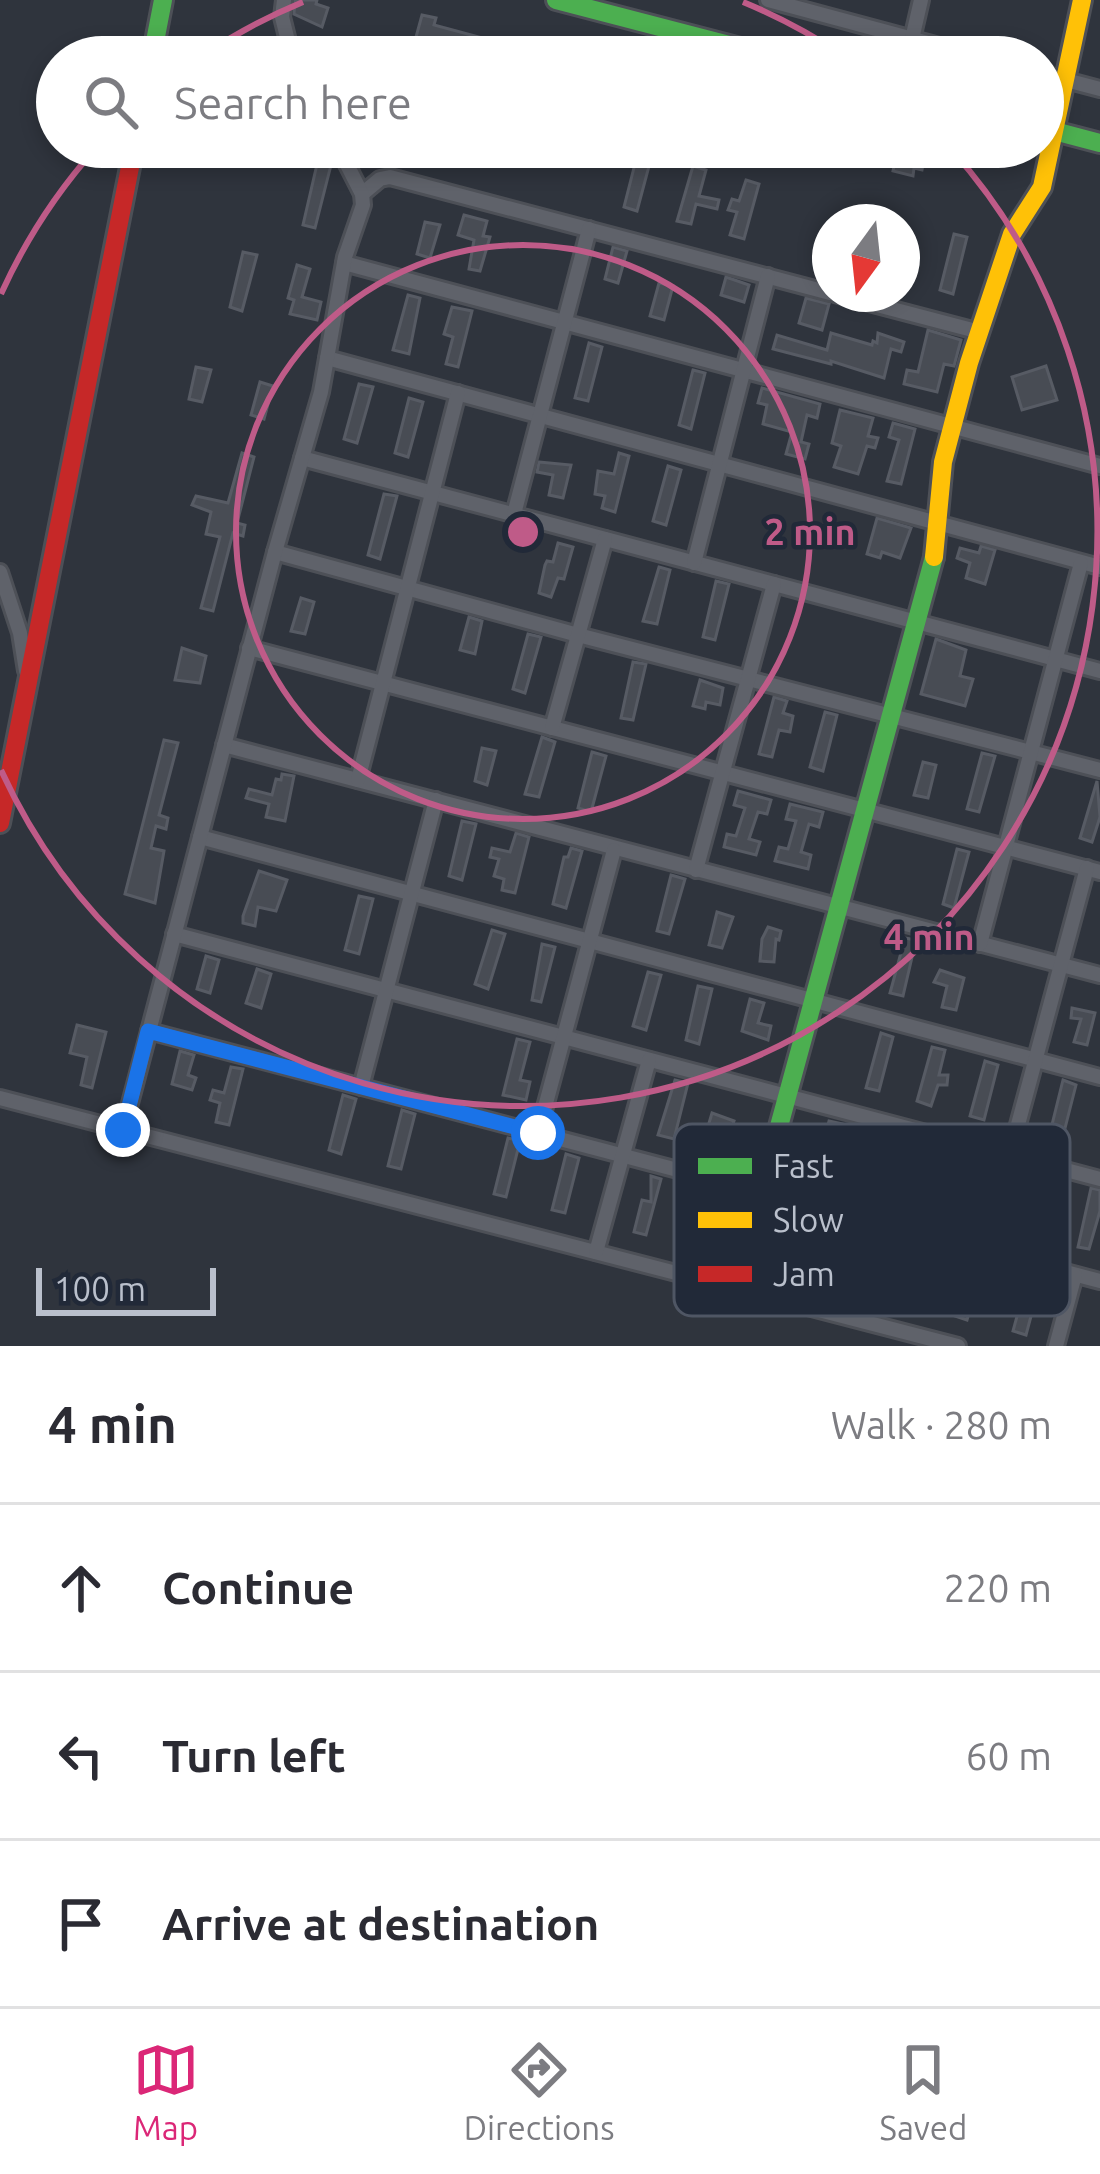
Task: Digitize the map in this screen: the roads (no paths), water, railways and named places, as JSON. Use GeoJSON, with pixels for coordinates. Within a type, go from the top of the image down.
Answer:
{"type":"FeatureCollection","features":[{"type":"Feature","properties":{"kind":"street"},"geometry":{"type":"LineString","coordinates":[[156,36],[163,0]]}},
{"type":"Feature","properties":{"kind":"street"},"geometry":{"type":"LineString","coordinates":[[284,0],[287,36]]}},
{"type":"Feature","properties":{"kind":"street"},"geometry":{"type":"LineString","coordinates":[[556,0],[695,36]]}},
{"type":"Feature","properties":{"kind":"street"},"geometry":{"type":"LineString","coordinates":[[768,0],[901,36]]}},
{"type":"Feature","properties":{"kind":"street"},"geometry":{"type":"LineString","coordinates":[[913,36],[921,0]]}},
{"type":"Feature","properties":{"kind":"street"},"geometry":{"type":"LineString","coordinates":[[1064,47],[1082,0]]}},
{"type":"Feature","properties":{"kind":"street"},"geometry":{"type":"LineString","coordinates":[[1064,79],[1100,89]]}},
{"type":"Feature","properties":{"kind":"street"},"geometry":{"type":"LineString","coordinates":[[1064,133],[1100,143]]}},
{"type":"Feature","properties":{"kind":"street"},"geometry":{"type":"LineString","coordinates":[[0,824],[130,168]]}},
{"type":"Feature","properties":{"kind":"street"},"geometry":{"type":"LineString","coordinates":[[123,1130],[302,458],[344,263],[363,205],[349,168]]}},
{"type":"Feature","properties":{"kind":"street"},"geometry":{"type":"LineString","coordinates":[[780,1124],[918,621],[940,526],[941,474],[954,425],[1012,234],[1042,187],[1044,168]]}},
{"type":"Feature","properties":{"kind":"street"},"geometry":{"type":"LineString","coordinates":[[362,194],[387,176],[812,288]]}},
{"type":"Feature","properties":{"kind":"street"},"geometry":{"type":"LineString","coordinates":[[514,514],[589,229]]}},
{"type":"Feature","properties":{"kind":"street"},"geometry":{"type":"LineString","coordinates":[[344,263],[1100,466]]}},
{"type":"Feature","properties":{"kind":"street"},"geometry":{"type":"LineString","coordinates":[[694,563],[768,276]]}},
{"type":"Feature","properties":{"kind":"street"},"geometry":{"type":"LineString","coordinates":[[905,312],[980,332]]}},
{"type":"Feature","properties":{"kind":"street"},"geometry":{"type":"LineString","coordinates":[[327,358],[1100,567]]}},
{"type":"Feature","properties":{"kind":"street"},"geometry":{"type":"LineString","coordinates":[[358,780],[458,393]]}},
{"type":"Feature","properties":{"kind":"street"},"geometry":{"type":"LineString","coordinates":[[302,458],[1100,671]]}},
{"type":"Feature","properties":{"kind":"street"},"geometry":{"type":"LineString","coordinates":[[552,728],[605,538]]}},
{"type":"Feature","properties":{"kind":"street"},"geometry":{"type":"LineString","coordinates":[[274,552],[1100,770]]}},
{"type":"Feature","properties":{"kind":"street"},"geometry":{"type":"LineString","coordinates":[[980,944],[1082,562]]}},
{"type":"Feature","properties":{"kind":"street"},"geometry":{"type":"LineString","coordinates":[[0,572],[20,633],[28,682]]}},
{"type":"Feature","properties":{"kind":"street"},"geometry":{"type":"LineString","coordinates":[[696,870],[774,584]]}},
{"type":"Feature","properties":{"kind":"street"},"geometry":{"type":"LineString","coordinates":[[250,648],[1093,870],[1061,965],[1017,1124]]}},
{"type":"Feature","properties":{"kind":"street"},"geometry":{"type":"LineString","coordinates":[[224,745],[1100,975]]}},
{"type":"Feature","properties":{"kind":"street"},"geometry":{"type":"LineString","coordinates":[[361,1087],[436,800]]}},
{"type":"Feature","properties":{"kind":"street"},"geometry":{"type":"LineString","coordinates":[[200,837],[1100,1077]]}},
{"type":"Feature","properties":{"kind":"street"},"geometry":{"type":"LineString","coordinates":[[538,1133],[614,850]]}},
{"type":"Feature","properties":{"kind":"street"},"geometry":{"type":"LineString","coordinates":[[174,934],[893,1124]]}},
{"type":"Feature","properties":{"kind":"street"},"geometry":{"type":"LineString","coordinates":[[148,1031],[674,1169]]}},
{"type":"Feature","properties":{"kind":"street"},"geometry":{"type":"LineString","coordinates":[[596,1252],[650,1060]]}},
{"type":"Feature","properties":{"kind":"street"},"geometry":{"type":"LineString","coordinates":[[0,1098],[674,1272]]}},
{"type":"Feature","properties":{"kind":"street"},"geometry":{"type":"LineString","coordinates":[[1070,1171],[1100,1179]]}},
{"type":"Feature","properties":{"kind":"street"},"geometry":{"type":"LineString","coordinates":[[1070,1274],[1100,1282]]}},
{"type":"Feature","properties":{"kind":"street"},"geometry":{"type":"LineString","coordinates":[[1070,1294],[1075,1275]]}},
{"type":"Feature","properties":{"kind":"street"},"geometry":{"type":"LineString","coordinates":[[843,1316],[958,1346]]}},
{"type":"Feature","properties":{"kind":"street"},"geometry":{"type":"LineString","coordinates":[[1056,1346],[1064,1316]]}}]}
